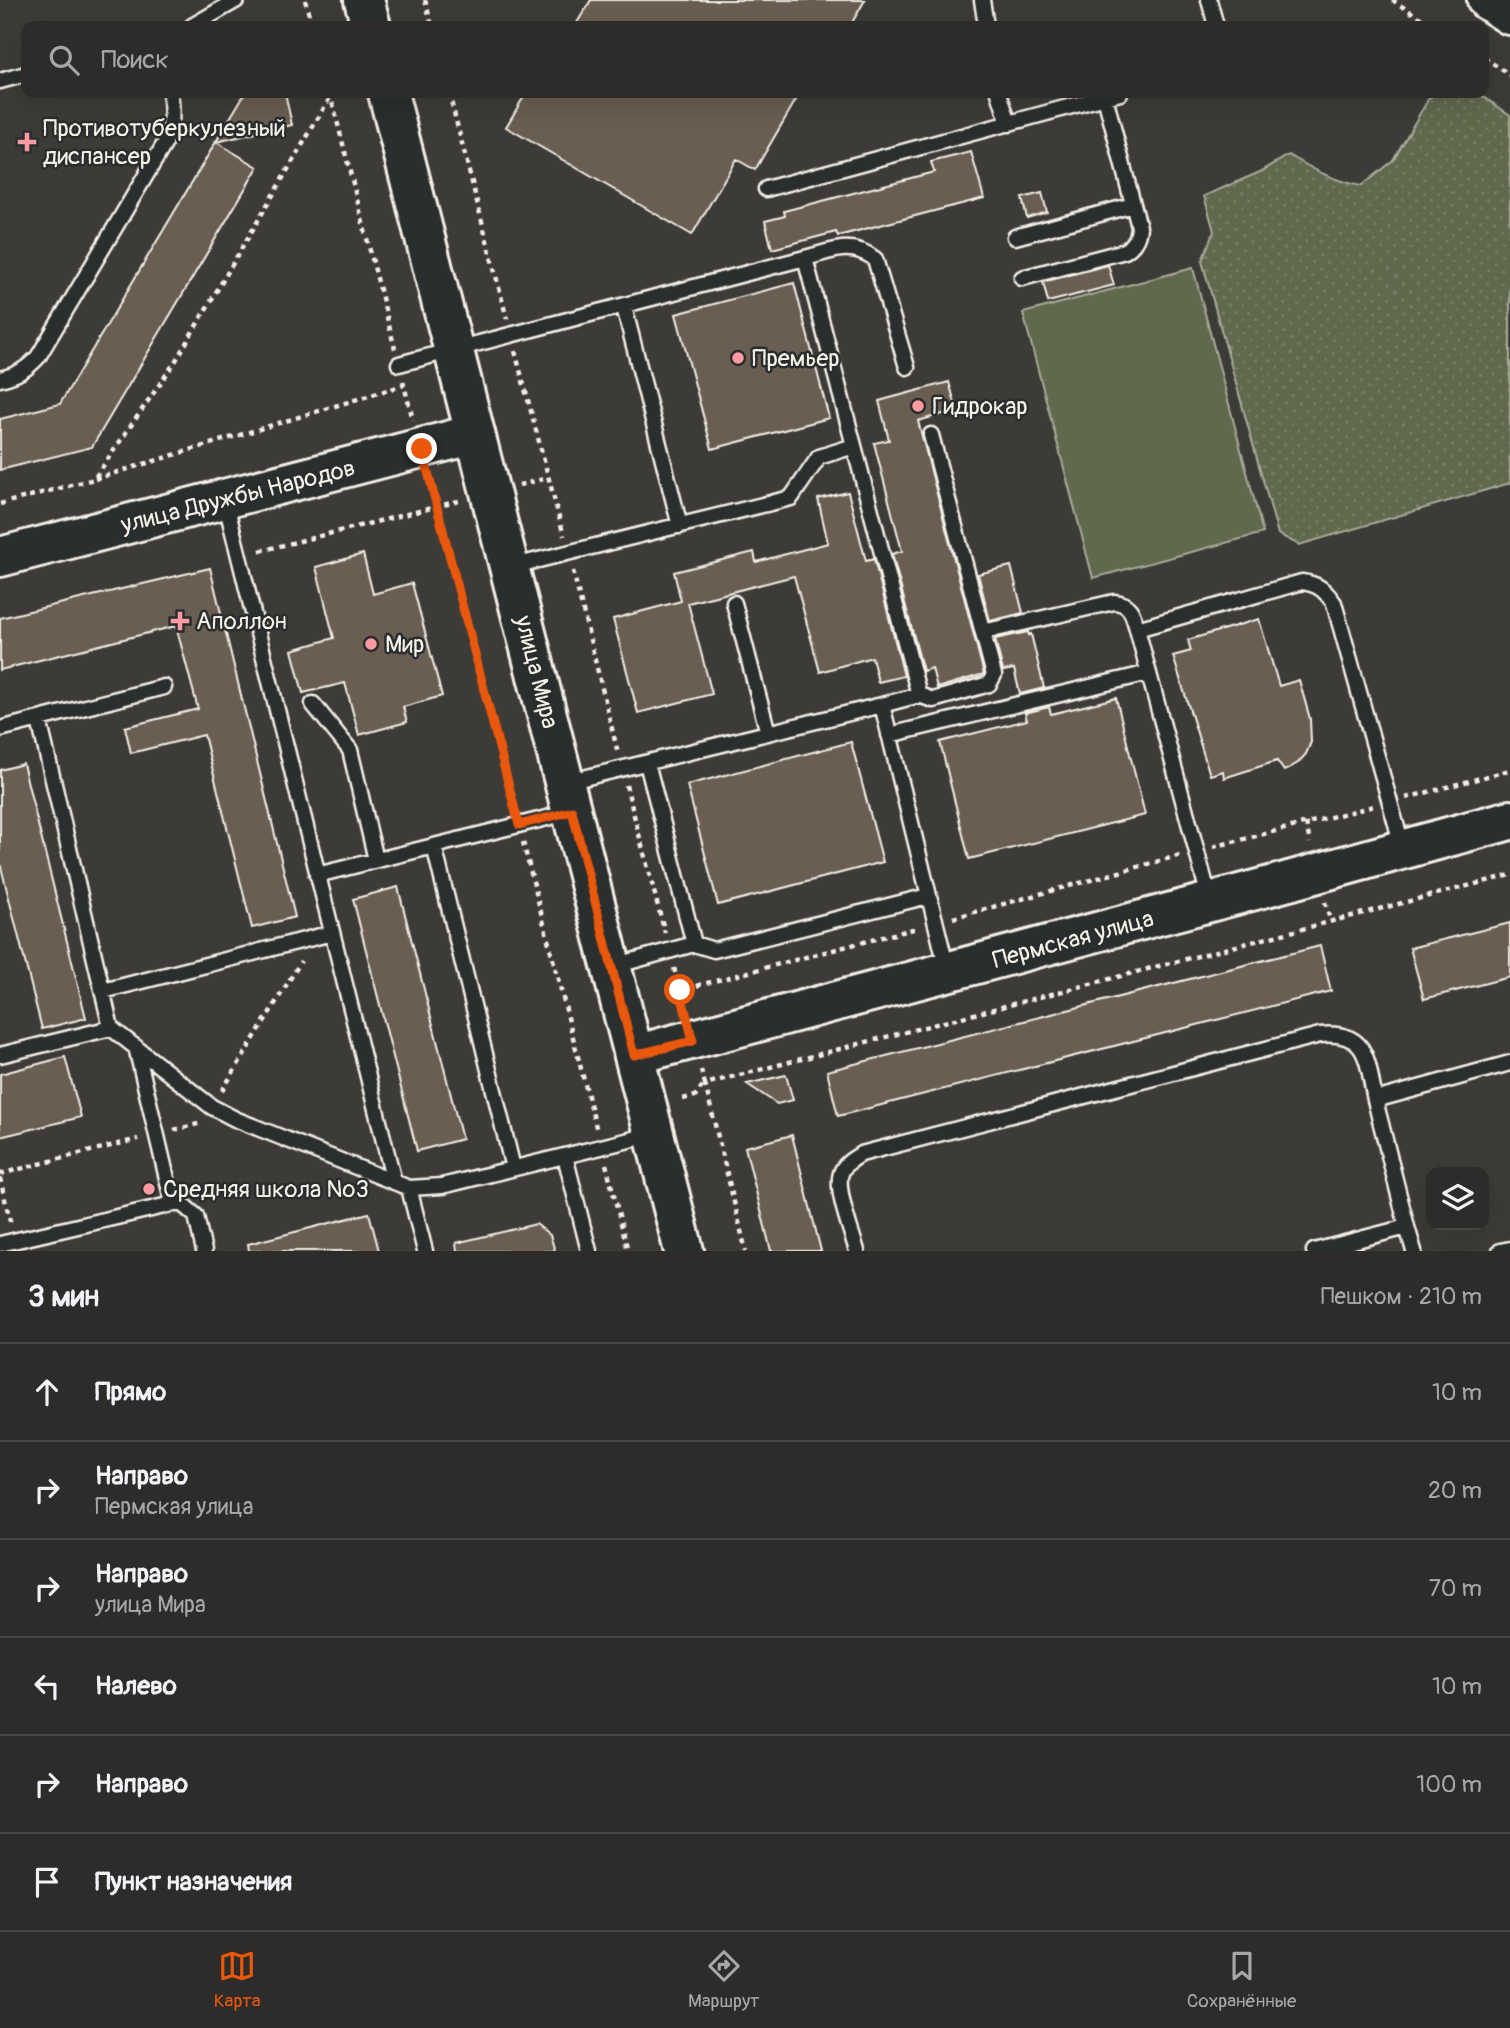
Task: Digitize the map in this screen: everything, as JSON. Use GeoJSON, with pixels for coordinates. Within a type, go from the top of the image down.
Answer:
{"type":"FeatureCollection","features":[{"type":"Feature","properties":{"kind":"street"},"geometry":{"type":"LineString","coordinates":[[364,0],[370,21]]}},
{"type":"Feature","properties":{"kind":"street"},"geometry":{"type":"LineString","coordinates":[[1487,0],[1510,15]]}},
{"type":"Feature","properties":{"kind":"street","name":"улица Мира"},"geometry":{"type":"LineString","coordinates":[[389,98],[684,1251]]}},
{"type":"Feature","properties":{"kind":"street","name":"улица Дружбы Народов"},"geometry":{"type":"LineString","coordinates":[[0,557],[475,434]]}},
{"type":"Feature","properties":{"kind":"street","name":"Пермская улица"},"geometry":{"type":"LineString","coordinates":[[634,1055],[1403,851],[1510,820]]}},
{"type":"Feature","properties":{"kind":"lane"},"geometry":{"type":"LineString","coordinates":[[201,21],[237,0]]}},
{"type":"Feature","properties":{"kind":"lane"},"geometry":{"type":"LineString","coordinates":[[982,0],[985,21]]}},
{"type":"Feature","properties":{"kind":"lane"},"geometry":{"type":"LineString","coordinates":[[1209,0],[1215,21]]}},
{"type":"Feature","properties":{"kind":"lane"},"geometry":{"type":"LineString","coordinates":[[0,81],[21,75]]}},
{"type":"Feature","properties":{"kind":"lane"},"geometry":{"type":"LineString","coordinates":[[0,379],[22,372],[38,357],[165,144],[172,125],[171,98]]}},
{"type":"Feature","properties":{"kind":"lane"},"geometry":{"type":"LineString","coordinates":[[1001,98],[1009,124]]}},
{"type":"Feature","properties":{"kind":"lane"},"geometry":{"type":"LineString","coordinates":[[766,189],[1101,98]]}},
{"type":"Feature","properties":{"kind":"lane"},"geometry":{"type":"LineString","coordinates":[[1022,278],[1125,251],[1138,237],[1139,227],[1105,98]]}},
{"type":"Feature","properties":{"kind":"lane"},"geometry":{"type":"LineString","coordinates":[[1015,237],[1133,205]]}},
{"type":"Feature","properties":{"kind":"lane"},"geometry":{"type":"LineString","coordinates":[[399,364],[850,247],[863,250],[875,259],[907,367]]}},
{"type":"Feature","properties":{"kind":"lane"},"geometry":{"type":"LineString","coordinates":[[805,258],[919,695]]}},
{"type":"Feature","properties":{"kind":"lane"},"geometry":{"type":"LineString","coordinates":[[624,307],[680,526]]}},
{"type":"Feature","properties":{"kind":"lane"},"geometry":{"type":"LineString","coordinates":[[317,875],[519,825],[568,797],[647,763],[919,695],[933,700],[989,684],[994,675],[931,435]]}},
{"type":"Feature","properties":{"kind":"lane"},"geometry":{"type":"LineString","coordinates":[[510,567],[791,498],[819,457],[854,446]]}},
{"type":"Feature","properties":{"kind":"lane"},"geometry":{"type":"LineString","coordinates":[[225,500],[394,1182]]}},
{"type":"Feature","properties":{"kind":"lane"},"geometry":{"type":"LineString","coordinates":[[1138,629],[1302,582],[1314,583],[1326,591],[1334,603],[1403,851]]}},
{"type":"Feature","properties":{"kind":"lane"},"geometry":{"type":"LineString","coordinates":[[983,632],[1114,602],[1123,602],[1129,607],[1138,629],[1210,902]]}},
{"type":"Feature","properties":{"kind":"lane"},"geometry":{"type":"LineString","coordinates":[[734,603],[768,733]]}},
{"type":"Feature","properties":{"kind":"lane"},"geometry":{"type":"LineString","coordinates":[[889,735],[1149,673]]}},
{"type":"Feature","properties":{"kind":"lane"},"geometry":{"type":"LineString","coordinates":[[0,729],[164,687]]}},
{"type":"Feature","properties":{"kind":"lane"},"geometry":{"type":"LineString","coordinates":[[313,704],[350,750],[376,860]]}},
{"type":"Feature","properties":{"kind":"lane"},"geometry":{"type":"LineString","coordinates":[[882,705],[948,973]]}},
{"type":"Feature","properties":{"kind":"lane"},"geometry":{"type":"LineString","coordinates":[[39,720],[111,1028],[212,1107],[235,1119],[409,1188],[442,1186],[654,1134]]}},
{"type":"Feature","properties":{"kind":"lane"},"geometry":{"type":"LineString","coordinates":[[647,763],[694,944]]}},
{"type":"Feature","properties":{"kind":"lane"},"geometry":{"type":"LineString","coordinates":[[434,846],[513,1168]]}},
{"type":"Feature","properties":{"kind":"lane"},"geometry":{"type":"LineString","coordinates":[[612,967],[694,944],[714,950],[929,896]]}},
{"type":"Feature","properties":{"kind":"lane"},"geometry":{"type":"LineString","coordinates":[[103,991],[332,933]]}},
{"type":"Feature","properties":{"kind":"lane"},"geometry":{"type":"LineString","coordinates":[[0,1055],[111,1028]]}},
{"type":"Feature","properties":{"kind":"lane"},"geometry":{"type":"LineString","coordinates":[[857,1251],[840,1186],[841,1174],[848,1163],[861,1154],[1320,1035],[1339,1033],[1355,1040],[1364,1054],[1414,1251]]}},
{"type":"Feature","properties":{"kind":"lane"},"geometry":{"type":"LineString","coordinates":[[136,1047],[173,1204]]}},
{"type":"Feature","properties":{"kind":"lane"},"geometry":{"type":"LineString","coordinates":[[1376,1100],[1510,1063]]}},
{"type":"Feature","properties":{"kind":"lane"},"geometry":{"type":"LineString","coordinates":[[565,1156],[589,1251]]}},
{"type":"Feature","properties":{"kind":"lane"},"geometry":{"type":"LineString","coordinates":[[409,1188],[425,1251]]}},
{"type":"Feature","properties":{"kind":"lane"},"geometry":{"type":"LineString","coordinates":[[7,1242],[182,1204],[196,1216],[204,1251]]}},
{"type":"Feature","properties":{"kind":"lane"},"geometry":{"type":"LineString","coordinates":[[1314,1251],[1406,1227]]}},
{"type":"Feature","properties":{"kind":"lane"},"geometry":{"type":"LineString","coordinates":[[1500,1251],[1510,1249]]}},
{"type":"Feature","properties":{"kind":"path"},"geometry":{"type":"LineString","coordinates":[[305,0],[311,21]]}},
{"type":"Feature","properties":{"kind":"path"},"geometry":{"type":"LineString","coordinates":[[425,0],[431,21]]}},
{"type":"Feature","properties":{"kind":"path"},"geometry":{"type":"LineString","coordinates":[[1392,0],[1425,21]]}},
{"type":"Feature","properties":{"kind":"path"},"geometry":{"type":"LineString","coordinates":[[1489,61],[1510,75]]}},
{"type":"Feature","properties":{"kind":"path"},"geometry":{"type":"LineString","coordinates":[[94,479],[176,362],[329,98]]}},
{"type":"Feature","properties":{"kind":"path"},"geometry":{"type":"LineString","coordinates":[[332,98],[628,1251]]}},
{"type":"Feature","properties":{"kind":"path"},"geometry":{"type":"LineString","coordinates":[[0,504],[94,479],[404,385]]}},
{"type":"Feature","properties":{"kind":"path"},"geometry":{"type":"LineString","coordinates":[[260,551],[548,478]]}},
{"type":"Feature","properties":{"kind":"path"},"geometry":{"type":"LineString","coordinates":[[683,1099],[695,1096],[705,1084],[1510,875]]}},
{"type":"Feature","properties":{"kind":"path"},"geometry":{"type":"LineString","coordinates":[[212,1107],[316,937]]}},
{"type":"Feature","properties":{"kind":"path"},"geometry":{"type":"LineString","coordinates":[[680,990],[746,1251]]}},
{"type":"Feature","properties":{"kind":"path"},"geometry":{"type":"LineString","coordinates":[[7,1242],[0,1176],[203,1122]]}},
{"type":"Feature","properties":{"kind":"green space"},"geometry":{"type":"Polygon","coordinates":[[[1429,98],[1485,98],[1510,115],[1510,483],[1299,545],[1278,534],[1202,261],[1214,231],[1204,196],[1260,172],[1289,155],[1324,174],[1361,186],[1393,160],[1429,98]]]}},
{"type":"Feature","properties":{"kind":"green space"},"geometry":{"type":"Polygon","coordinates":[[[1193,268],[1263,533],[1093,578],[1023,313],[1193,268]]]}},
{"type":"Feature","properties":{"kind":"building"},"geometry":{"type":"Polygon","coordinates":[[[591,0],[865,0],[853,21],[578,21],[591,0]]]}},
{"type":"Feature","properties":{"kind":"building"},"geometry":{"type":"Polygon","coordinates":[[[242,98],[286,98],[292,125],[216,142],[258,167],[92,447],[0,470],[0,419],[60,404],[242,98]]]}},
{"type":"Feature","properties":{"kind":"building"},"geometry":{"type":"Polygon","coordinates":[[[523,98],[797,98],[755,170],[736,159],[692,235],[506,127],[523,98]]]}},
{"type":"Feature","properties":{"kind":"building"},"geometry":{"type":"Polygon","coordinates":[[[971,152],[984,198],[838,236],[836,232],[772,249],[765,221],[785,216],[784,211],[934,172],[931,162],[971,152]]]}},
{"type":"Feature","properties":{"kind":"building"},"geometry":{"type":"Polygon","coordinates":[[[1042,193],[1047,212],[1027,218],[1022,198],[1042,193]]]}},
{"type":"Feature","properties":{"kind":"building"},"geometry":{"type":"Polygon","coordinates":[[[1108,265],[1114,285],[1048,302],[1043,282],[1108,265]]]}},
{"type":"Feature","properties":{"kind":"building","name":"Премьер"},"geometry":{"type":"Polygon","coordinates":[[[794,283],[829,418],[712,449],[676,314],[794,283]]]}},
{"type":"Feature","properties":{"kind":"building"},"geometry":{"type":"Polygon","coordinates":[[[949,382],[957,410],[918,421],[984,674],[937,688],[932,668],[923,671],[892,554],[902,551],[874,443],[889,440],[879,401],[949,382]]]}},
{"type":"Feature","properties":{"kind":"building"},"geometry":{"type":"Polygon","coordinates":[[[848,492],[866,561],[874,559],[904,676],[878,682],[872,657],[820,672],[794,576],[688,603],[712,694],[638,713],[613,619],[681,601],[674,572],[754,552],[756,562],[828,543],[818,499],[848,492]]]}},
{"type":"Feature","properties":{"kind":"building","name":"Мир"},"geometry":{"type":"Polygon","coordinates":[[[363,554],[373,594],[412,583],[442,696],[403,707],[407,722],[359,735],[345,683],[303,693],[292,650],[334,638],[316,567],[363,554]]]}},
{"type":"Feature","properties":{"kind":"building"},"geometry":{"type":"Polygon","coordinates":[[[1011,566],[1023,613],[990,621],[978,574],[1011,566]]]}},
{"type":"Feature","properties":{"kind":"building"},"geometry":{"type":"Polygon","coordinates":[[[210,568],[295,917],[252,928],[204,735],[131,753],[125,727],[198,709],[176,626],[0,670],[0,618],[210,568]]]}},
{"type":"Feature","properties":{"kind":"building"},"geometry":{"type":"Polygon","coordinates":[[[1259,619],[1279,686],[1299,680],[1310,719],[1311,742],[1298,763],[1284,771],[1277,761],[1224,778],[1223,771],[1210,775],[1173,656],[1191,651],[1188,640],[1259,619]]]}},
{"type":"Feature","properties":{"kind":"building"},"geometry":{"type":"Polygon","coordinates":[[[1028,632],[1031,634],[1044,688],[1020,694],[1014,669],[1003,671],[995,639],[1028,632]]]}},
{"type":"Feature","properties":{"kind":"building"},"geometry":{"type":"Polygon","coordinates":[[[1116,698],[1145,815],[969,859],[940,742],[1027,720],[1025,713],[1049,707],[1051,714],[1116,698]]]}},
{"type":"Feature","properties":{"kind":"building"},"geometry":{"type":"Polygon","coordinates":[[[851,742],[883,862],[718,905],[687,785],[851,742]]]}},
{"type":"Feature","properties":{"kind":"building"},"geometry":{"type":"Polygon","coordinates":[[[23,764],[86,1018],[42,1029],[0,863],[0,770],[23,764]]]}},
{"type":"Feature","properties":{"kind":"building"},"geometry":{"type":"Polygon","coordinates":[[[398,887],[462,1139],[417,1151],[353,899],[398,887]]]}},
{"type":"Feature","properties":{"kind":"building"},"geometry":{"type":"Polygon","coordinates":[[[1510,923],[1510,977],[1424,999],[1410,948],[1510,923]]]}},
{"type":"Feature","properties":{"kind":"building"},"geometry":{"type":"Polygon","coordinates":[[[1320,946],[1331,991],[838,1116],[827,1071],[1320,946]]]}},
{"type":"Feature","properties":{"kind":"building"},"geometry":{"type":"Polygon","coordinates":[[[65,1057],[81,1117],[0,1137],[0,1074],[65,1057]]]}},
{"type":"Feature","properties":{"kind":"building"},"geometry":{"type":"Polygon","coordinates":[[[786,1075],[793,1100],[777,1104],[747,1084],[786,1075]]]}},
{"type":"Feature","properties":{"kind":"building"},"geometry":{"type":"Polygon","coordinates":[[[792,1135],[821,1251],[771,1251],[745,1147],[792,1135]]]}},
{"type":"Feature","properties":{"kind":"building"},"geometry":{"type":"Polygon","coordinates":[[[369,1213],[379,1251],[249,1251],[248,1244],[369,1213]]]}},
{"type":"Feature","properties":{"kind":"building"},"geometry":{"type":"Polygon","coordinates":[[[536,1224],[550,1235],[555,1251],[457,1251],[456,1243],[536,1224]]]}},
{"type":"Feature","properties":{"kind":"place","name":"Противотуберкулезный диспансер"},"geometry":{"type":"Point","coordinates":[27,142]}},
{"type":"Feature","properties":{"kind":"place","name":"Премьер"},"geometry":{"type":"Point","coordinates":[738,358]}},
{"type":"Feature","properties":{"kind":"place","name":"Гидрокар"},"geometry":{"type":"Point","coordinates":[918,406]}},
{"type":"Feature","properties":{"kind":"place","name":"Аполлон"},"geometry":{"type":"Point","coordinates":[180,621]}},
{"type":"Feature","properties":{"kind":"place","name":"Мир"},"geometry":{"type":"Point","coordinates":[371,644]}},
{"type":"Feature","properties":{"kind":"place","name":"Средняя школа №3"},"geometry":{"type":"Point","coordinates":[149,1189]}},
{"type":"Feature","properties":{"kind":"route"},"geometry":{"type":"LineString","coordinates":[[422,449],[519,825],[572,811],[634,1055],[693,1041],[680,990]]}}]}
